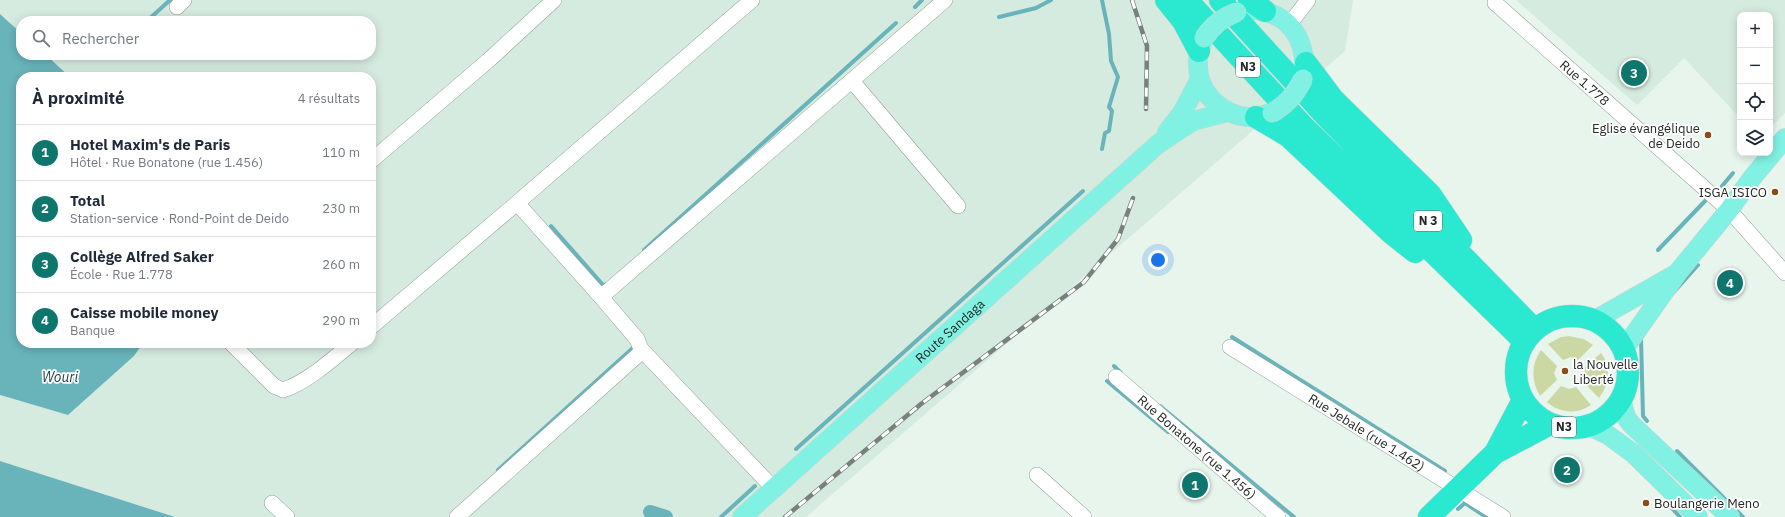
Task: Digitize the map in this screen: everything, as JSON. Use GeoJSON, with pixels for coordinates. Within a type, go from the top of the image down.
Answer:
{"type":"FeatureCollection","features":[{"type":"Feature","properties":{"kind":"highway"},"geometry":{"type":"LineString","coordinates":[[1166,0],[1202,45]]}},
{"type":"Feature","properties":{"kind":"highway","name":"N3"},"geometry":{"type":"LineString","coordinates":[[1187,0],[1304,127],[1489,296]]}},
{"type":"Feature","properties":{"kind":"highway","name":"N 3"},"geometry":{"type":"LineString","coordinates":[[1243,6],[1322,112],[1489,296],[1529,335]]}},
{"type":"Feature","properties":{"kind":"highway"},"geometry":{"type":"LineString","coordinates":[[1304,71],[1430,194],[1489,296]]}},
{"type":"Feature","properties":{"kind":"highway"},"geometry":{"type":"LineString","coordinates":[[1264,115],[1390,233],[1489,296]]}},
{"type":"Feature","properties":{"kind":"highway","name":"N3"},"geometry":{"type":"LineString","coordinates":[[1563,316],[1580,316],[1595,320],[1617,337],[1624,349],[1628,366],[1627,384],[1621,400],[1607,416],[1589,426],[1576,428],[1550,424],[1539,418],[1523,400],[1518,391],[1515,370],[1516,360],[1529,335],[1548,321],[1563,316]]}},
{"type":"Feature","properties":{"kind":"highway"},"geometry":{"type":"LineString","coordinates":[[1429,517],[1495,452],[1523,400]]}},
{"type":"Feature","properties":{"kind":"highway"},"geometry":{"type":"LineString","coordinates":[[1495,452],[1550,424]]}},
{"type":"Feature","properties":{"kind":"main road"},"geometry":{"type":"LineString","coordinates":[[1243,6],[1278,16],[1289,25],[1298,36],[1301,43],[1304,71],[1296,93],[1286,105],[1264,115],[1242,116],[1228,112],[1211,98],[1200,79],[1198,65],[1202,45],[1212,26],[1243,6]]}},
{"type":"Feature","properties":{"kind":"main road"},"geometry":{"type":"LineString","coordinates":[[1158,144],[1182,113],[1200,79]]}},
{"type":"Feature","properties":{"kind":"main road"},"geometry":{"type":"LineString","coordinates":[[1158,144],[1193,121],[1228,112]]}},
{"type":"Feature","properties":{"kind":"main road"},"geometry":{"type":"LineString","coordinates":[[1624,349],[1678,272],[1785,138]]}},
{"type":"Feature","properties":{"kind":"main road","name":"Route Sandaga"},"geometry":{"type":"LineString","coordinates":[[742,517],[1158,144]]}},
{"type":"Feature","properties":{"kind":"main road"},"geometry":{"type":"LineString","coordinates":[[1595,320],[1678,272]]}},
{"type":"Feature","properties":{"kind":"main road"},"geometry":{"type":"LineString","coordinates":[[1621,400],[1626,417],[1631,424],[1730,517]]}},
{"type":"Feature","properties":{"kind":"main road"},"geometry":{"type":"LineString","coordinates":[[1589,426],[1608,435],[1634,454],[1698,517]]}},
{"type":"Feature","properties":{"kind":"street"},"geometry":{"type":"LineString","coordinates":[[376,157],[490,60],[554,0]]}},
{"type":"Feature","properties":{"kind":"street"},"geometry":{"type":"LineString","coordinates":[[376,323],[752,0]]}},
{"type":"Feature","properties":{"kind":"street"},"geometry":{"type":"LineString","coordinates":[[601,297],[945,0]]}},
{"type":"Feature","properties":{"kind":"street"},"geometry":{"type":"LineString","coordinates":[[1289,25],[1308,0]]}},
{"type":"Feature","properties":{"kind":"street","name":"Rue 1.778"},"geometry":{"type":"LineString","coordinates":[[1495,3],[1729,210],[1785,273]]}},
{"type":"Feature","properties":{"kind":"street"},"geometry":{"type":"LineString","coordinates":[[852,81],[958,206]]}},
{"type":"Feature","properties":{"kind":"street"},"geometry":{"type":"LineString","coordinates":[[517,203],[637,339],[641,349],[774,489]]}},
{"type":"Feature","properties":{"kind":"street","name":"Rue Jebale (rue 1.462)"},"geometry":{"type":"LineString","coordinates":[[1230,346],[1459,488],[1503,517]]}},
{"type":"Feature","properties":{"kind":"street"},"geometry":{"type":"LineString","coordinates":[[236,348],[274,386],[283,390],[293,387],[346,348]]}},
{"type":"Feature","properties":{"kind":"street"},"geometry":{"type":"LineString","coordinates":[[458,517],[639,354],[641,349]]}},
{"type":"Feature","properties":{"kind":"street","name":"Rue Bonatone (rue 1.456)"},"geometry":{"type":"LineString","coordinates":[[1116,377],[1278,517]]}},
{"type":"Feature","properties":{"kind":"street"},"geometry":{"type":"LineString","coordinates":[[1037,475],[1084,517]]}},
{"type":"Feature","properties":{"kind":"street"},"geometry":{"type":"LineString","coordinates":[[272,503],[287,517]]}},
{"type":"Feature","properties":{"kind":"shaded area"},"geometry":{"type":"Polygon","coordinates":[[[0,0],[1353,0],[1345,51],[806,517],[175,517],[0,461],[0,395],[68,415],[134,356],[140,348],[376,348],[376,72],[65,72],[51,60],[376,60],[376,16],[16,16],[16,28],[0,14],[0,0]]]}},
{"type":"Feature","properties":{"kind":"shaded area"},"geometry":{"type":"Polygon","coordinates":[[[1516,0],[1785,0],[1785,113],[1773,125],[1773,12],[1737,12],[1737,115],[1684,58],[1637,105],[1516,0]]]}},
{"type":"Feature","properties":{"kind":"green space"},"geometry":{"type":"Polygon","coordinates":[[[1569,336],[1584,339],[1593,345],[1578,360],[1571,357],[1563,360],[1548,344],[1561,337],[1569,336]]]}},
{"type":"Feature","properties":{"kind":"green space"},"geometry":{"type":"Polygon","coordinates":[[[1541,350],[1557,366],[1554,373],[1557,380],[1540,396],[1535,384],[1533,373],[1535,361],[1541,350]]]}},
{"type":"Feature","properties":{"kind":"green space"},"geometry":{"type":"Polygon","coordinates":[[[1601,353],[1607,364],[1608,376],[1605,387],[1599,398],[1583,382],[1586,375],[1584,368],[1601,353]]]}},
{"type":"Feature","properties":{"kind":"green space"},"geometry":{"type":"Polygon","coordinates":[[[1561,386],[1569,389],[1576,387],[1591,405],[1574,411],[1557,409],[1552,406],[1547,402],[1561,386]]]}},
{"type":"Feature","properties":{"kind":"water","name":"Wouri"},"geometry":{"type":"Polygon","coordinates":[[[0,14],[16,28],[16,60],[51,60],[65,72],[16,72],[16,348],[140,348],[134,356],[68,415],[0,395],[0,14]]]}},
{"type":"Feature","properties":{"kind":"water"},"geometry":{"type":"Polygon","coordinates":[[[0,461],[175,517],[0,517],[0,461]]]}},
{"type":"Feature","properties":{"kind":"waterway"},"geometry":{"type":"LineString","coordinates":[[152,16],[170,0]]}},
{"type":"Feature","properties":{"kind":"waterway"},"geometry":{"type":"LineString","coordinates":[[915,7],[922,0]]}},
{"type":"Feature","properties":{"kind":"waterway"},"geometry":{"type":"LineString","coordinates":[[999,17],[1036,8],[1051,0]]}},
{"type":"Feature","properties":{"kind":"waterway"},"geometry":{"type":"LineString","coordinates":[[1102,0],[1109,34],[1111,61],[1118,77],[1109,107],[1112,111],[1109,131],[1105,133],[1102,149]]}},
{"type":"Feature","properties":{"kind":"waterway"},"geometry":{"type":"LineString","coordinates":[[644,250],[896,23]]}},
{"type":"Feature","properties":{"kind":"waterway"},"geometry":{"type":"LineString","coordinates":[[1722,186],[1733,173]]}},
{"type":"Feature","properties":{"kind":"waterway"},"geometry":{"type":"LineString","coordinates":[[796,449],[1083,191]]}},
{"type":"Feature","properties":{"kind":"waterway"},"geometry":{"type":"LineString","coordinates":[[1658,250],[1705,201]]}},
{"type":"Feature","properties":{"kind":"waterway"},"geometry":{"type":"LineString","coordinates":[[551,226],[604,286],[606,284]]}},
{"type":"Feature","properties":{"kind":"waterway"},"geometry":{"type":"LineString","coordinates":[[1673,293],[1698,265]]}},
{"type":"Feature","properties":{"kind":"waterway"},"geometry":{"type":"LineString","coordinates":[[1232,337],[1445,471]]}},
{"type":"Feature","properties":{"kind":"waterway"},"geometry":{"type":"LineString","coordinates":[[1641,338],[1643,416],[1647,421]]}},
{"type":"Feature","properties":{"kind":"waterway"},"geometry":{"type":"LineString","coordinates":[[498,470],[635,345]]}},
{"type":"Feature","properties":{"kind":"waterway"},"geometry":{"type":"LineString","coordinates":[[1114,366],[1121,373]]}},
{"type":"Feature","properties":{"kind":"waterway"},"geometry":{"type":"LineString","coordinates":[[1107,381],[1168,432]]}},
{"type":"Feature","properties":{"kind":"waterway"},"geometry":{"type":"LineString","coordinates":[[1160,406],[1294,517]]}},
{"type":"Feature","properties":{"kind":"waterway"},"geometry":{"type":"LineString","coordinates":[[1677,451],[1743,517]]}},
{"type":"Feature","properties":{"kind":"waterway"},"geometry":{"type":"LineString","coordinates":[[721,517],[755,486]]}},
{"type":"Feature","properties":{"kind":"waterway"},"geometry":{"type":"LineString","coordinates":[[1458,509],[1465,503],[1486,517]]}},
{"type":"Feature","properties":{"kind":"waterway"},"geometry":{"type":"LineString","coordinates":[[1669,505],[1680,517]]}},
{"type":"Feature","properties":{"kind":"waterway"},"geometry":{"type":"LineString","coordinates":[[650,512],[666,517]]}},
{"type":"Feature","properties":{"kind":"railway"},"geometry":{"type":"LineString","coordinates":[[1132,0],[1147,46],[1146,109]]}},
{"type":"Feature","properties":{"kind":"railway"},"geometry":{"type":"LineString","coordinates":[[785,517],[921,404],[1084,282],[1118,239],[1133,198]]}},
{"type":"Feature","properties":{"kind":"place","name":"Collège Alfred Saker"},"geometry":{"type":"Point","coordinates":[1634,73]}},
{"type":"Feature","properties":{"kind":"place","name":"Eglise évangélique de Deido"},"geometry":{"type":"Point","coordinates":[1708,135]}},
{"type":"Feature","properties":{"kind":"place","name":"ISGA ISICO"},"geometry":{"type":"Point","coordinates":[1775,192]}},
{"type":"Feature","properties":{"kind":"place","name":"Caisse mobile money"},"geometry":{"type":"Point","coordinates":[1730,283]}},
{"type":"Feature","properties":{"kind":"place","name":"la Nouvelle Liberté"},"geometry":{"type":"Point","coordinates":[1565,371]}},
{"type":"Feature","properties":{"kind":"place","name":"Total"},"geometry":{"type":"Point","coordinates":[1567,470]}},
{"type":"Feature","properties":{"kind":"place","name":"Hotel Maxim's de Paris"},"geometry":{"type":"Point","coordinates":[1195,485]}},
{"type":"Feature","properties":{"kind":"place","name":"Boulangerie Meno"},"geometry":{"type":"Point","coordinates":[1646,503]}}]}
